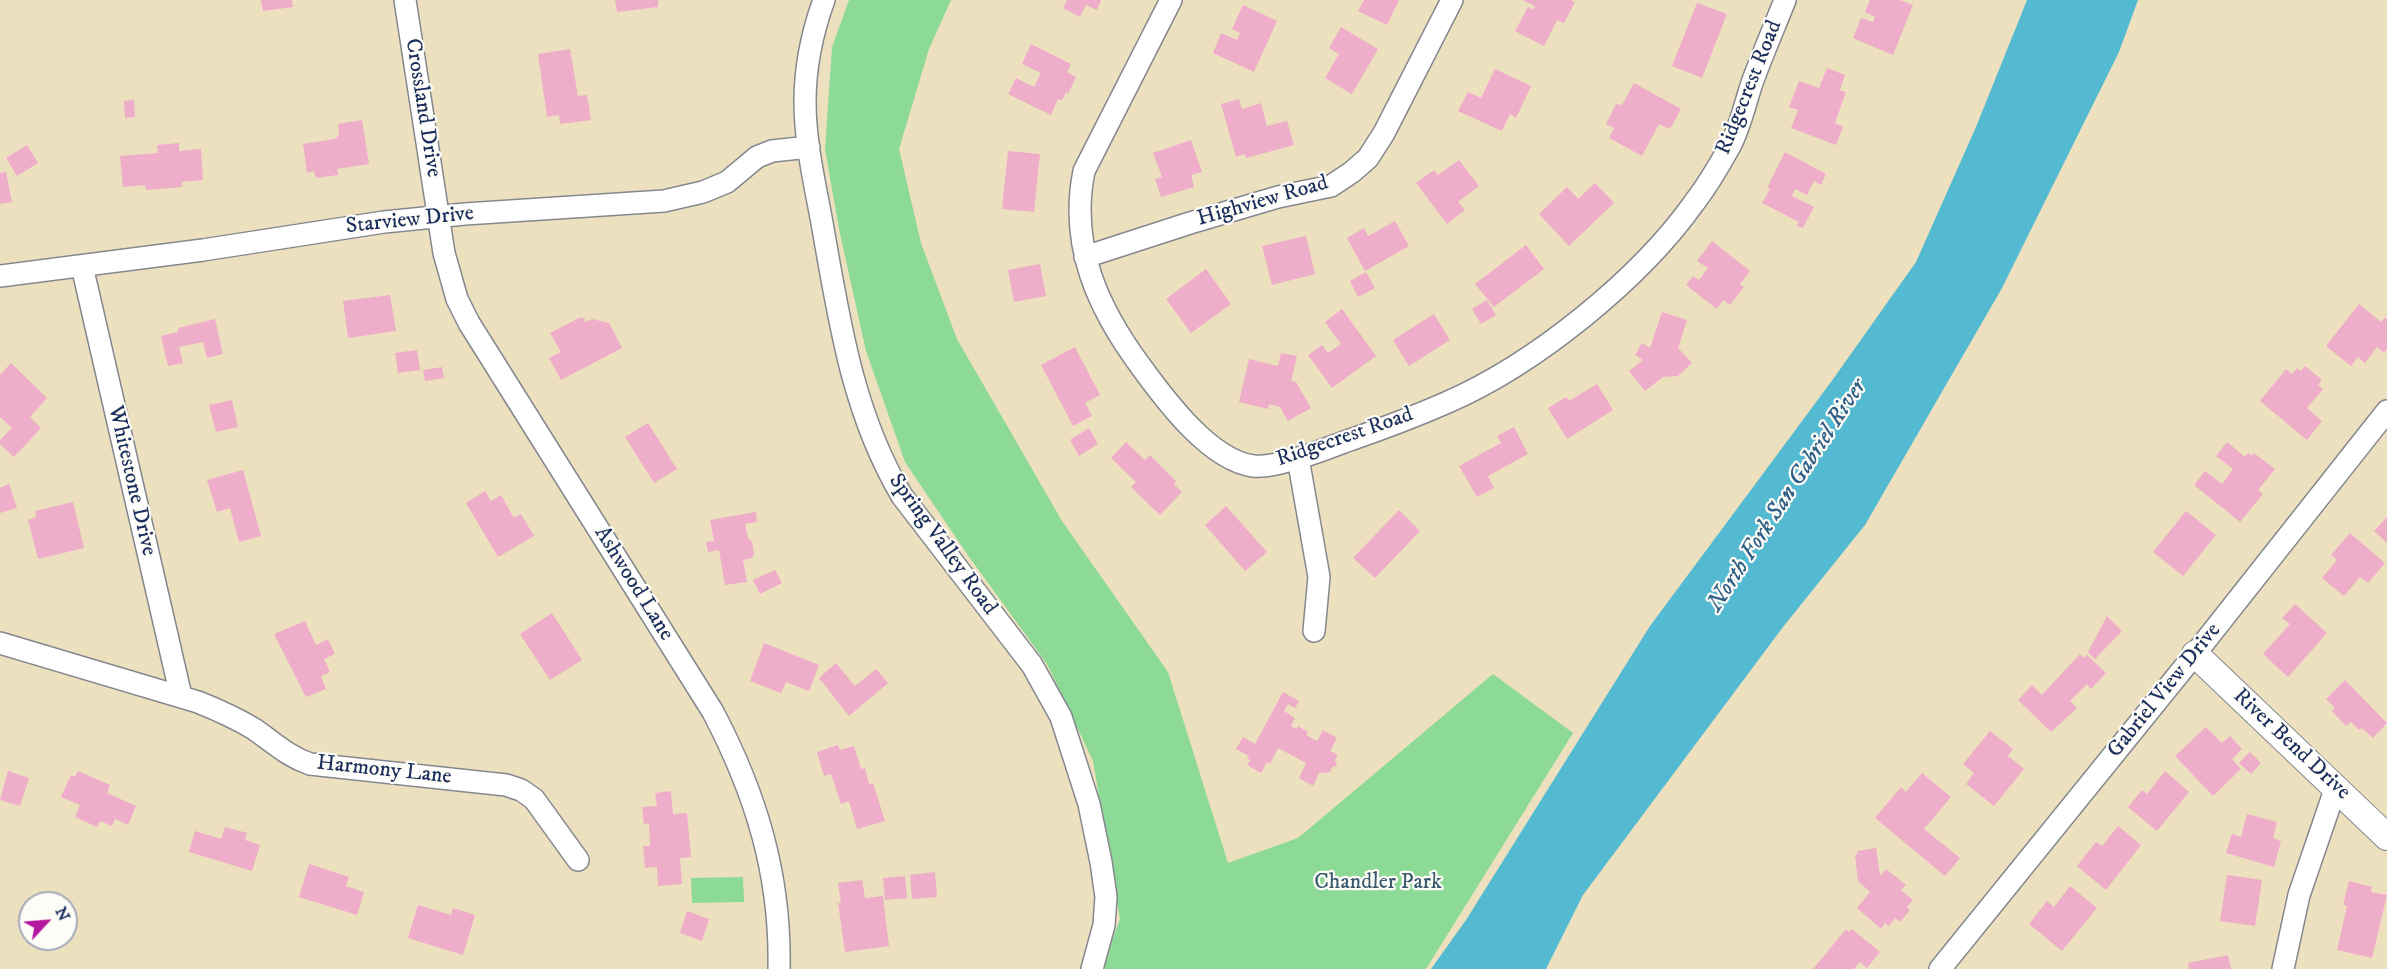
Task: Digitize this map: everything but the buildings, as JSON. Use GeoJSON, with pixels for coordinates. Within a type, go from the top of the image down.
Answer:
{"type":"FeatureCollection","features":[{"type":"Feature","properties":{"kind":"street","name":"Crossland Drive"},"geometry":{"type":"LineString","coordinates":[[405,0],[416,81],[440,216]]}},
{"type":"Feature","properties":{"kind":"street","name":"Spring Valley Road"},"geometry":{"type":"LineString","coordinates":[[824,0],[811,44],[806,73],[805,102],[809,147],[847,350],[862,413],[873,442],[902,496],[1032,665],[1061,717],[1089,804],[1106,897],[1104,926],[1092,969]]}},
{"type":"Feature","properties":{"kind":"street","name":"Ridgecrest Road"},"geometry":{"type":"LineString","coordinates":[[1171,0],[1084,171],[1079,221],[1085,257],[1106,313],[1128,349],[1165,400],[1227,458],[1255,467],[1298,458],[1440,406],[1532,356],[1612,292],[1654,252],[1694,203],[1731,144],[1785,0]]}},
{"type":"Feature","properties":{"kind":"street","name":"Highview Road"},"geometry":{"type":"LineString","coordinates":[[1085,257],[1201,219],[1278,197],[1331,186],[1368,158],[1384,133],[1452,0]]}},
{"type":"Feature","properties":{"kind":"street","name":"Starview Drive"},"geometry":{"type":"LineString","coordinates":[[0,276],[384,222],[664,201],[704,192],[727,182],[757,158],[772,151],[809,147]]}},
{"type":"Feature","properties":{"kind":"street","name":"Ashwood Lane"},"geometry":{"type":"LineString","coordinates":[[440,216],[449,274],[457,299],[469,323],[713,712],[735,754],[752,798],[771,872],[777,917],[779,969]]}},
{"type":"Feature","properties":{"kind":"street","name":"Whitestone Drive"},"geometry":{"type":"LineString","coordinates":[[82,266],[181,696]]}},
{"type":"Feature","properties":{"kind":"street","name":"Gabriel View Drive"},"geometry":{"type":"LineString","coordinates":[[1940,969],[2195,654],[2387,411]]}},
{"type":"Feature","properties":{"kind":"street"},"geometry":{"type":"LineString","coordinates":[[1298,458],[1319,577],[1314,631]]}},
{"type":"Feature","properties":{"kind":"street","name":"Harmony Lane"},"geometry":{"type":"LineString","coordinates":[[0,643],[181,696],[228,714],[256,731],[284,753],[310,764],[506,784],[534,799],[578,860]]}},
{"type":"Feature","properties":{"kind":"street","name":"River Bend Drive"},"geometry":{"type":"LineString","coordinates":[[2195,654],[2387,837]]}},
{"type":"Feature","properties":{"kind":"street"},"geometry":{"type":"LineString","coordinates":[[2283,969],[2299,895],[2336,787]]}},
{"type":"Feature","properties":{"kind":"green space","name":"Chandler Park"},"geometry":{"type":"Polygon","coordinates":[[[849,0],[951,0],[929,49],[899,149],[921,243],[957,339],[1062,521],[1168,672],[1228,863],[1298,838],[1493,674],[1573,733],[1426,969],[1101,969],[1120,919],[1093,761],[1047,664],[967,554],[905,462],[866,351],[839,229],[825,149],[832,47],[849,0]]]}},
{"type":"Feature","properties":{"kind":"green space"},"geometry":{"type":"Polygon","coordinates":[[[743,877],[744,902],[692,903],[691,878],[743,877]]]}},
{"type":"Feature","properties":{"kind":"water","name":"North Fork San Gabriel River"},"geometry":{"type":"Polygon","coordinates":[[[2027,0],[2138,0],[2119,52],[2002,288],[1865,525],[1783,627],[1583,895],[1546,969],[1431,969],[1466,920],[1650,626],[1831,382],[1916,262],[1976,127],[2027,0]]]}}]}
